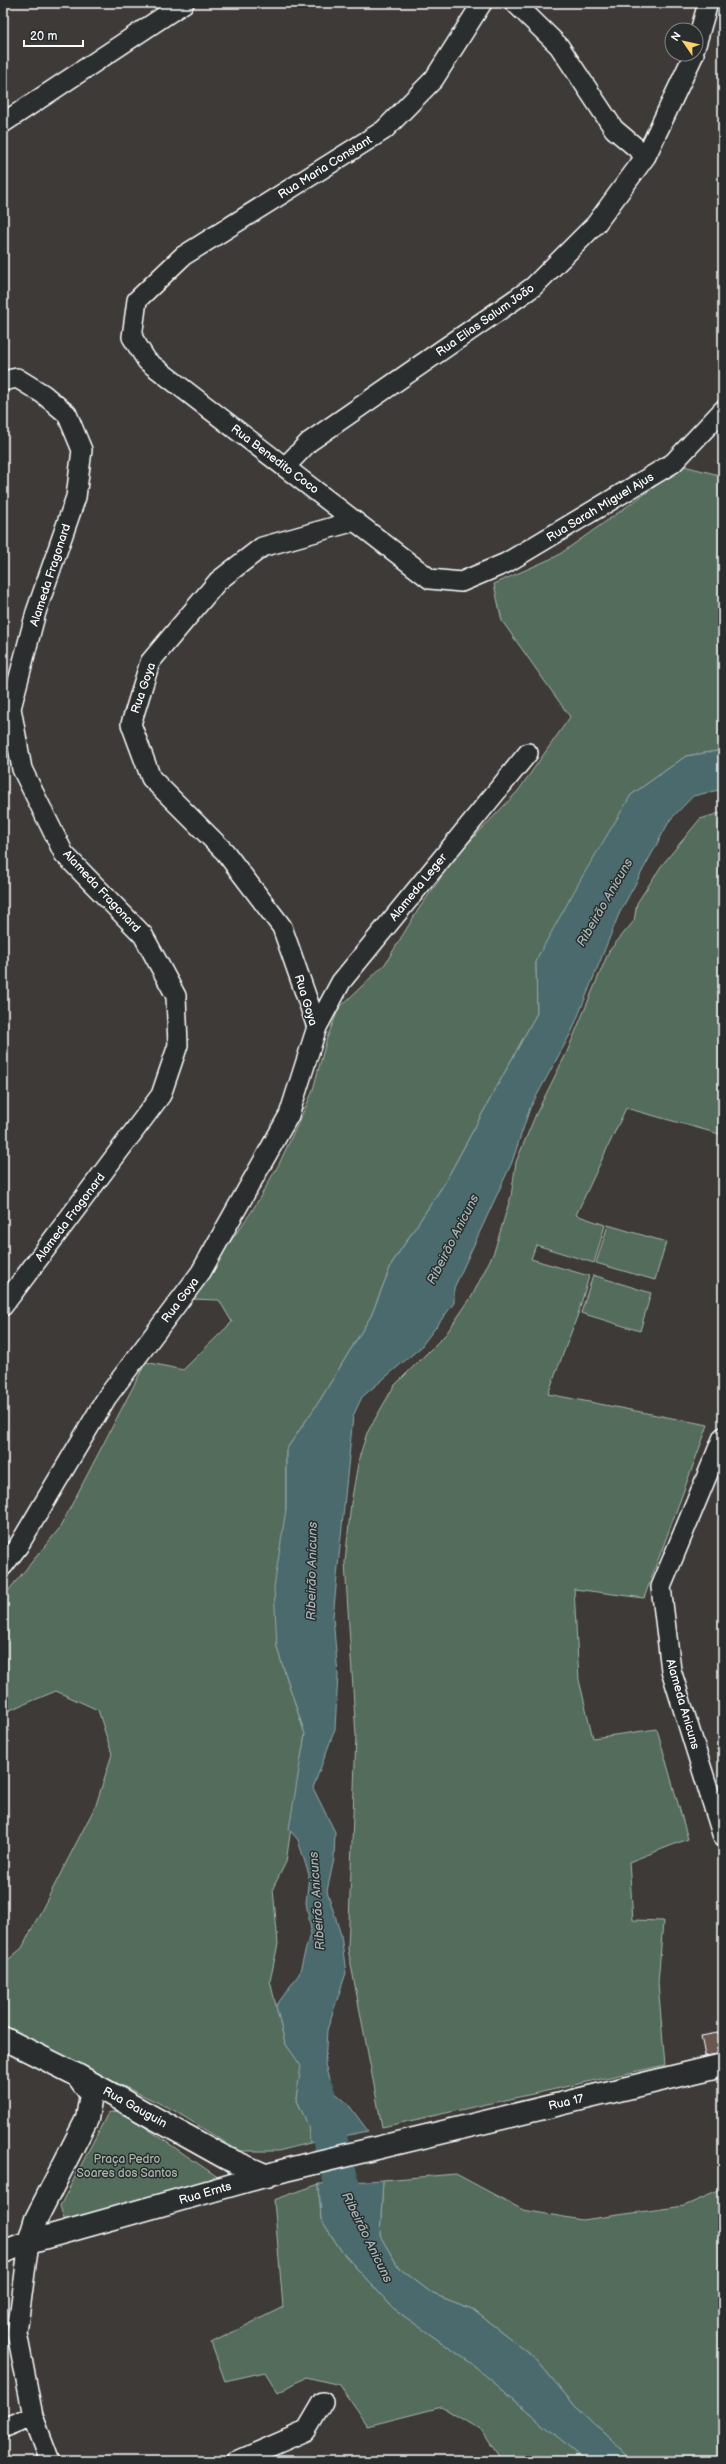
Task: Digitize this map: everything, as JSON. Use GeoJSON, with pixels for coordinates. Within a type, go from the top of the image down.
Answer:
{"type":"FeatureCollection","features":[{"type":"Feature","properties":{"kind":"street"},"geometry":{"type":"LineString","coordinates":[[3,122],[184,3]]}},
{"type":"Feature","properties":{"kind":"street","name":"Rua Maria Constant"},"geometry":{"type":"LineString","coordinates":[[137,300],[183,256],[384,130],[434,79],[482,3]]}},
{"type":"Feature","properties":{"kind":"street"},"geometry":{"type":"LineString","coordinates":[[515,3],[559,46],[614,129],[646,156]]}},
{"type":"Feature","properties":{"kind":"street"},"geometry":{"type":"LineString","coordinates":[[703,22],[708,3]]}},
{"type":"Feature","properties":{"kind":"street","name":"Rua Elias Salum João"},"geometry":{"type":"LineString","coordinates":[[285,467],[309,442],[533,288],[596,224],[646,156],[690,62]]}},
{"type":"Feature","properties":{"kind":"street","name":"Rua Benedito Coco"},"geometry":{"type":"LineString","coordinates":[[137,300],[132,337],[146,361],[430,579],[461,582]]}},
{"type":"Feature","properties":{"kind":"street","name":"Alameda Fragonard"},"geometry":{"type":"LineString","coordinates":[[3,381],[17,378],[43,394],[68,414],[82,450],[76,497],[36,612],[11,708],[22,769],[64,854],[143,935],[176,996],[178,1045],[161,1095],[3,1306]]}},
{"type":"Feature","properties":{"kind":"street","name":"Rua Sarah Miguel Ajus"},"geometry":{"type":"LineString","coordinates":[[461,582],[506,564],[673,463],[723,410]]}},
{"type":"Feature","properties":{"kind":"street","name":"Rua Goya"},"geometry":{"type":"LineString","coordinates":[[3,1566],[19,1545],[107,1397],[201,1272],[289,1115],[316,1027],[282,927],[225,852],[151,778],[131,724],[150,662],[218,581],[262,547],[355,521]]}},
{"type":"Feature","properties":{"kind":"street","name":"Alameda Leger"},"geometry":{"type":"LineString","coordinates":[[316,1027],[341,982],[528,753]]}},
{"type":"Feature","properties":{"kind":"street","name":"Alameda Anicuns"},"geometry":{"type":"LineString","coordinates":[[722,1443],[661,1587],[671,1670],[723,1837]]}},
{"type":"Feature","properties":{"kind":"street","name":"Rua Gauguin"},"geometry":{"type":"LineString","coordinates":[[3,2038],[77,2075],[226,2158],[267,2176]]}},
{"type":"Feature","properties":{"kind":"street","name":"Rua 17"},"geometry":{"type":"LineString","coordinates":[[409,2139],[723,2064]]}},
{"type":"Feature","properties":{"kind":"street"},"geometry":{"type":"LineString","coordinates":[[50,2461],[33,2416],[17,2334],[29,2242],[36,2219],[87,2118],[91,2094],[77,2075]]}},
{"type":"Feature","properties":{"kind":"street","name":"Rua Ernts"},"geometry":{"type":"LineString","coordinates":[[3,2252],[29,2242],[289,2169],[409,2139]]}},
{"type":"Feature","properties":{"kind":"street"},"geometry":{"type":"LineString","coordinates":[[236,2461],[306,2431],[323,2402]]}},
{"type":"Feature","properties":{"kind":"street"},"geometry":{"type":"LineString","coordinates":[[3,2428],[33,2416]]}},
{"type":"Feature","properties":{"kind":"green space"},"geometry":{"type":"Polygon","coordinates":[[[684,466],[719,475],[723,469],[723,750],[686,756],[631,795],[536,960],[537,1013],[444,1184],[392,1263],[371,1316],[320,1400],[286,1450],[286,1509],[277,1648],[305,1734],[286,1862],[273,1888],[278,1944],[270,1981],[285,2043],[302,2066],[296,2098],[308,2125],[310,2143],[278,2151],[239,2151],[175,2111],[3,2028],[3,1964],[22,1948],[96,1805],[112,1754],[98,1710],[56,1691],[3,1713],[3,1597],[59,1529],[146,1362],[183,1370],[232,1322],[219,1300],[190,1299],[252,1211],[279,1164],[312,1093],[327,1038],[339,1008],[385,964],[418,910],[456,856],[518,791],[570,717],[502,621],[494,584],[557,556],[684,466]]]}},
{"type":"Feature","properties":{"kind":"green space"},"geometry":{"type":"Polygon","coordinates":[[[723,812],[723,1135],[626,1108],[576,1215],[605,1225],[594,1263],[536,1245],[531,1259],[589,1276],[578,1314],[548,1394],[708,1425],[644,1598],[574,1589],[579,1680],[593,1738],[657,1729],[688,1839],[629,1862],[633,1920],[663,1921],[658,1983],[665,2065],[382,2127],[348,1949],[356,1736],[345,1563],[351,1503],[359,1458],[367,1433],[394,1386],[446,1334],[472,1296],[494,1252],[511,1196],[516,1162],[536,1114],[567,1052],[609,951],[634,921],[637,903],[662,865],[700,819],[723,812]]]}},
{"type":"Feature","properties":{"kind":"green space"},"geometry":{"type":"Polygon","coordinates":[[[608,1225],[666,1242],[655,1280],[596,1263],[608,1225]]]}},
{"type":"Feature","properties":{"kind":"green space"},"geometry":{"type":"Polygon","coordinates":[[[593,1275],[651,1293],[640,1331],[581,1313],[593,1275]]]}},
{"type":"Feature","properties":{"kind":"green space","name":"Praça Pedro Soares dos Santos"},"geometry":{"type":"Polygon","coordinates":[[[120,2110],[219,2178],[76,2223],[64,2219],[60,2206],[108,2113],[120,2110]]]}},
{"type":"Feature","properties":{"kind":"green space"},"geometry":{"type":"Polygon","coordinates":[[[456,2174],[523,2210],[582,2220],[684,2206],[723,2189],[723,2461],[633,2461],[575,2406],[534,2357],[472,2309],[433,2294],[399,2268],[380,2236],[383,2180],[456,2174]]]}},
{"type":"Feature","properties":{"kind":"green space"},"geometry":{"type":"Polygon","coordinates":[[[319,2184],[321,2219],[342,2252],[394,2309],[471,2363],[586,2461],[502,2461],[482,2431],[442,2407],[367,2426],[340,2385],[306,2377],[278,2393],[265,2372],[225,2381],[211,2343],[283,2307],[274,2200],[319,2184]]]}},
{"type":"Feature","properties":{"kind":"water"},"geometry":{"type":"Polygon","coordinates":[[[723,750],[723,789],[693,796],[670,820],[619,914],[572,1031],[530,1108],[512,1162],[454,1288],[454,1303],[420,1348],[362,1397],[353,1416],[333,1617],[338,1675],[335,1729],[313,1788],[335,1832],[334,1859],[327,1891],[341,1935],[346,1973],[327,2030],[325,2065],[332,2090],[348,2104],[368,2131],[310,2143],[308,2125],[296,2098],[301,2066],[285,2043],[276,2006],[299,1974],[311,1930],[306,1903],[309,1875],[298,1840],[289,1829],[305,1734],[277,1648],[274,1587],[286,1509],[286,1450],[320,1400],[371,1316],[392,1263],[444,1184],[537,1013],[536,960],[582,877],[631,795],[686,756],[723,750]]]}},
{"type":"Feature","properties":{"kind":"water"},"geometry":{"type":"Polygon","coordinates":[[[383,2180],[380,2236],[399,2268],[433,2294],[472,2309],[534,2357],[575,2406],[633,2461],[586,2461],[471,2363],[394,2309],[342,2252],[321,2219],[319,2184],[383,2180]]]}},
{"type":"Feature","properties":{"kind":"building"},"geometry":{"type":"Polygon","coordinates":[[[723,2032],[723,2053],[705,2056],[701,2036],[723,2032]]]}},
{"type":"Feature","properties":{"kind":"waterway","name":"Ribeirão Anicuns"},"geometry":{"type":"LineString","coordinates":[[317,2092],[345,2195],[361,2227]]}}]}
